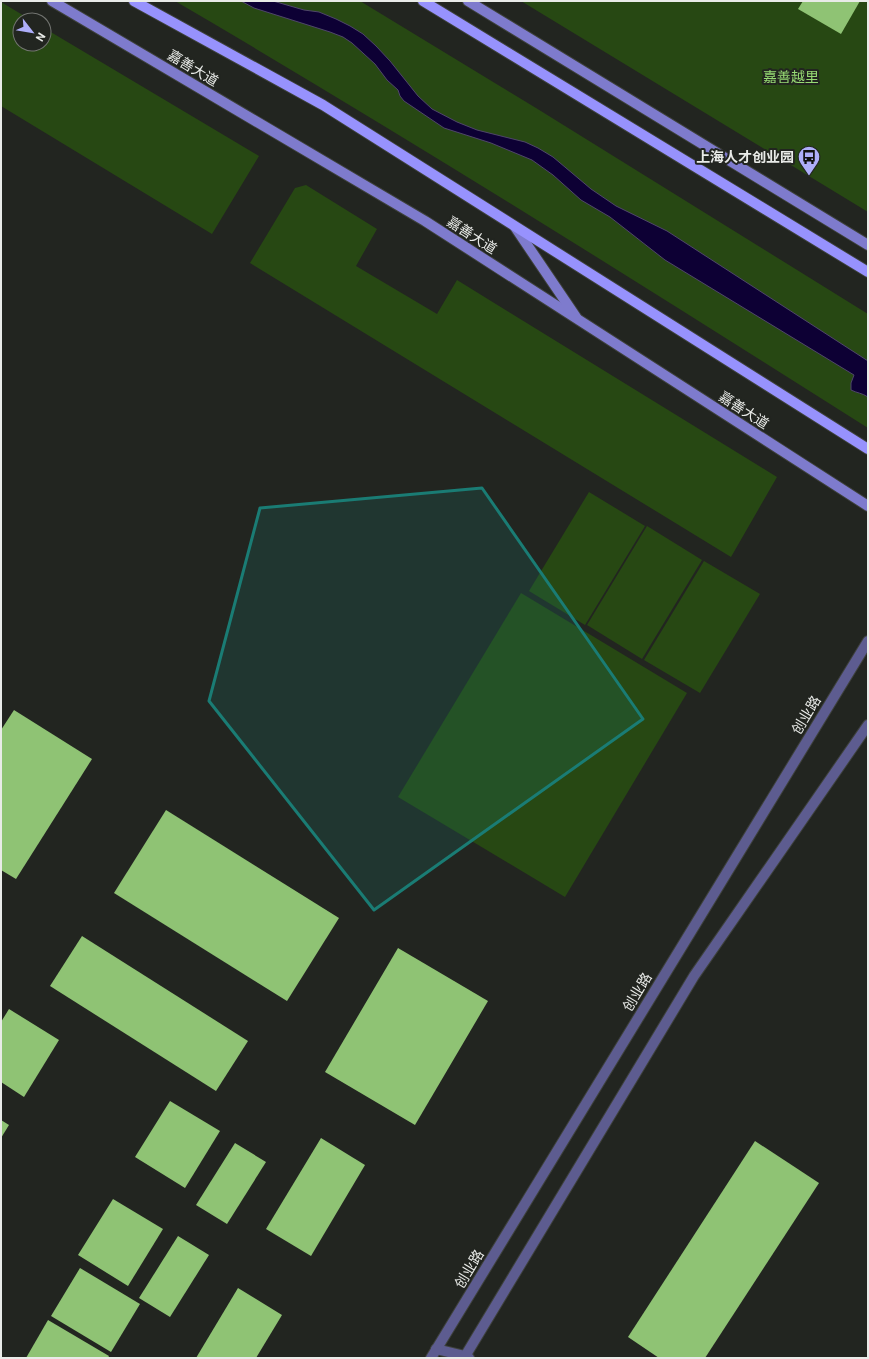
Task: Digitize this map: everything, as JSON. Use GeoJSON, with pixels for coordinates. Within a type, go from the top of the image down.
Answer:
{"type":"FeatureCollection","features":[{"type":"Feature","properties":{"kind":"main road","name":"嘉善大道"},"geometry":{"type":"LineString","coordinates":[[52,1],[425,221],[868,506]]}},
{"type":"Feature","properties":{"kind":"main road","name":"嘉善大道"},"geometry":{"type":"LineString","coordinates":[[134,1],[322,105],[868,449]]}},
{"type":"Feature","properties":{"kind":"main road"},"geometry":{"type":"LineString","coordinates":[[423,1],[868,272]]}},
{"type":"Feature","properties":{"kind":"main road"},"geometry":{"type":"LineString","coordinates":[[468,1],[868,245]]}},
{"type":"Feature","properties":{"kind":"main road"},"geometry":{"type":"LineString","coordinates":[[515,227],[578,320]]}},
{"type":"Feature","properties":{"kind":"street","name":"创业路"},"geometry":{"type":"LineString","coordinates":[[431,1358],[868,640]]}},
{"type":"Feature","properties":{"kind":"street"},"geometry":{"type":"LineString","coordinates":[[436,1349],[466,1357],[694,976],[868,725]]}},
{"type":"Feature","properties":{"kind":"street"},"geometry":{"type":"LineString","coordinates":[[436,1349],[450,1358]]}},
{"type":"Feature","properties":{"kind":"highlighted area"},"geometry":{"type":"Polygon","coordinates":[[[482,488],[643,719],[374,910],[209,701],[260,508],[482,488]]]}},
{"type":"Feature","properties":{"kind":"green space"},"geometry":{"type":"Polygon","coordinates":[[[175,1],[360,1],[536,108],[868,314],[868,428],[437,158],[175,1]]]}},
{"type":"Feature","properties":{"kind":"green space","name":"嘉善越里"},"geometry":{"type":"Polygon","coordinates":[[[521,1],[868,1],[868,212],[521,1]]]}},
{"type":"Feature","properties":{"kind":"green space"},"geometry":{"type":"Polygon","coordinates":[[[1,2],[18,12],[12,12],[12,52],[52,52],[52,33],[259,156],[212,234],[1,106],[1,2]]]}},
{"type":"Feature","properties":{"kind":"green space"},"geometry":{"type":"Polygon","coordinates":[[[306,185],[377,229],[356,266],[437,314],[457,280],[777,477],[731,557],[250,263],[295,188],[306,185]]]}},
{"type":"Feature","properties":{"kind":"green space"},"geometry":{"type":"Polygon","coordinates":[[[589,492],[645,526],[585,625],[529,591],[589,492]]]}},
{"type":"Feature","properties":{"kind":"green space"},"geometry":{"type":"Polygon","coordinates":[[[647,526],[702,560],[642,659],[587,625],[647,526]]]}},
{"type":"Feature","properties":{"kind":"green space"},"geometry":{"type":"Polygon","coordinates":[[[704,561],[760,594],[700,693],[644,660],[704,561]]]}},
{"type":"Feature","properties":{"kind":"green space"},"geometry":{"type":"Polygon","coordinates":[[[521,593],[687,693],[565,897],[398,797],[521,593]]]}},
{"type":"Feature","properties":{"kind":"shaded area"},"geometry":{"type":"Polygon","coordinates":[[[241,1],[273,1],[304,10],[319,12],[350,26],[363,34],[390,61],[418,96],[432,109],[457,122],[477,130],[525,142],[538,148],[553,157],[591,189],[616,206],[667,231],[868,361],[868,397],[851,390],[851,383],[854,375],[665,260],[610,217],[581,200],[553,175],[532,160],[491,143],[444,128],[404,101],[398,90],[387,80],[375,64],[352,43],[343,37],[254,8],[241,1]]]}},
{"type":"Feature","properties":{"kind":"building"},"geometry":{"type":"Polygon","coordinates":[[[803,1],[860,1],[841,34],[798,9],[803,1]]]}},
{"type":"Feature","properties":{"kind":"building"},"geometry":{"type":"Polygon","coordinates":[[[14,710],[92,759],[16,879],[1,870],[1,730],[14,710]]]}},
{"type":"Feature","properties":{"kind":"building"},"geometry":{"type":"Polygon","coordinates":[[[166,810],[339,918],[287,1001],[114,893],[166,810]]]}},
{"type":"Feature","properties":{"kind":"building"},"geometry":{"type":"Polygon","coordinates":[[[82,936],[248,1041],[216,1091],[50,986],[82,936]]]}},
{"type":"Feature","properties":{"kind":"building"},"geometry":{"type":"Polygon","coordinates":[[[398,948],[488,1001],[415,1125],[325,1072],[398,948]]]}},
{"type":"Feature","properties":{"kind":"building"},"geometry":{"type":"Polygon","coordinates":[[[9,1009],[59,1040],[24,1097],[1,1082],[1,1022],[9,1009]]]}},
{"type":"Feature","properties":{"kind":"building"},"geometry":{"type":"Polygon","coordinates":[[[170,1101],[220,1131],[185,1188],[135,1157],[170,1101]]]}},
{"type":"Feature","properties":{"kind":"building"},"geometry":{"type":"Polygon","coordinates":[[[1,1120],[9,1125],[1,1138],[1,1120]]]}},
{"type":"Feature","properties":{"kind":"building"},"geometry":{"type":"Polygon","coordinates":[[[321,1138],[365,1165],[311,1256],[266,1229],[321,1138]]]}},
{"type":"Feature","properties":{"kind":"building"},"geometry":{"type":"Polygon","coordinates":[[[755,1141],[819,1183],[705,1358],[659,1358],[628,1337],[755,1141]]]}},
{"type":"Feature","properties":{"kind":"building"},"geometry":{"type":"Polygon","coordinates":[[[235,1143],[266,1162],[227,1224],[196,1205],[235,1143]]]}},
{"type":"Feature","properties":{"kind":"building"},"geometry":{"type":"Polygon","coordinates":[[[113,1199],[163,1229],[128,1286],[78,1255],[113,1199]]]}},
{"type":"Feature","properties":{"kind":"building"},"geometry":{"type":"Polygon","coordinates":[[[178,1236],[209,1255],[170,1317],[139,1298],[178,1236]]]}},
{"type":"Feature","properties":{"kind":"building"},"geometry":{"type":"Polygon","coordinates":[[[80,1268],[140,1304],[111,1352],[51,1316],[80,1268]]]}},
{"type":"Feature","properties":{"kind":"building"},"geometry":{"type":"Polygon","coordinates":[[[238,1288],[282,1315],[256,1358],[196,1358],[238,1288]]]}},
{"type":"Feature","properties":{"kind":"building"},"geometry":{"type":"Polygon","coordinates":[[[48,1320],[109,1356],[108,1358],[26,1358],[48,1320]]]}},
{"type":"Feature","properties":{"kind":"place","name":"上海人才创业园"},"geometry":{"type":"Point","coordinates":[809,176]}}]}
